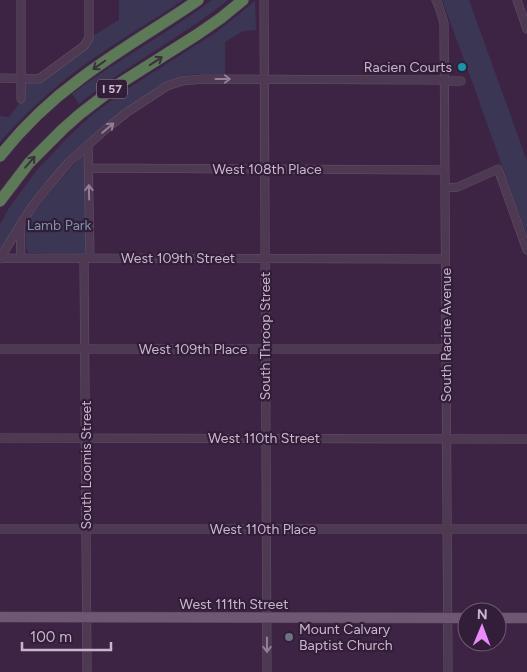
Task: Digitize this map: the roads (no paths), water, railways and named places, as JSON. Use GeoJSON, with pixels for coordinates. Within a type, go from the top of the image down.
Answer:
{"type":"FeatureCollection","features":[{"type":"Feature","properties":{"kind":"highway","name":"I 57"},"geometry":{"type":"LineString","coordinates":[[0,156],[23,129],[54,99],[111,56],[198,0]]}},
{"type":"Feature","properties":{"kind":"highway","name":"I 57"},"geometry":{"type":"LineString","coordinates":[[0,201],[29,163],[80,114],[119,84],[198,34],[243,0]]}},
{"type":"Feature","properties":{"kind":"main road","name":"West 111th Street"},"geometry":{"type":"LineString","coordinates":[[0,617],[457,618]]}},
{"type":"Feature","properties":{"kind":"main road"},"geometry":{"type":"LineString","coordinates":[[507,618],[527,618]]}},
{"type":"Feature","properties":{"kind":"street"},"geometry":{"type":"LineString","coordinates":[[21,0],[21,99]]}},
{"type":"Feature","properties":{"kind":"street"},"geometry":{"type":"LineString","coordinates":[[0,78],[38,79],[84,46],[89,38],[89,0]]}},
{"type":"Feature","properties":{"kind":"street","name":"South Throop Street"},"geometry":{"type":"LineString","coordinates":[[264,0],[267,672]]}},
{"type":"Feature","properties":{"kind":"street","name":"South Racine Avenue"},"geometry":{"type":"LineString","coordinates":[[436,0],[444,23],[448,672]]}},
{"type":"Feature","properties":{"kind":"street"},"geometry":{"type":"LineString","coordinates":[[517,0],[527,29]]}},
{"type":"Feature","properties":{"kind":"street"},"geometry":{"type":"LineString","coordinates":[[0,259],[34,204],[69,162],[126,113],[167,86],[182,81],[203,79],[461,81]]}},
{"type":"Feature","properties":{"kind":"street","name":"South Loomis Street"},"geometry":{"type":"LineString","coordinates":[[87,672],[85,349],[88,145]]}},
{"type":"Feature","properties":{"kind":"street","name":"West 108th Place"},"geometry":{"type":"LineString","coordinates":[[89,168],[445,170]]}},
{"type":"Feature","properties":{"kind":"street"},"geometry":{"type":"LineString","coordinates":[[445,188],[458,187],[498,169],[527,250]]}},
{"type":"Feature","properties":{"kind":"street"},"geometry":{"type":"LineString","coordinates":[[20,226],[21,258]]}},
{"type":"Feature","properties":{"kind":"street","name":"West 109th Street"},"geometry":{"type":"LineString","coordinates":[[0,259],[446,259]]}},
{"type":"Feature","properties":{"kind":"street","name":"West 109th Place"},"geometry":{"type":"LineString","coordinates":[[0,349],[446,349]]}},
{"type":"Feature","properties":{"kind":"street","name":"West 110th Street"},"geometry":{"type":"LineString","coordinates":[[0,438],[527,439]]}},
{"type":"Feature","properties":{"kind":"street","name":"West 110th Place"},"geometry":{"type":"LineString","coordinates":[[0,529],[527,529]]}},
{"type":"Feature","properties":{"kind":"place","name":"Racien Courts"},"geometry":{"type":"Point","coordinates":[462,67]}},
{"type":"Feature","properties":{"kind":"place","name":"Mount Calvary Baptist Church"},"geometry":{"type":"Point","coordinates":[289,637]}},
{"type":"Feature","properties":{"kind":"park label","name":"Lamb Park"},"geometry":{"type":"Point","coordinates":[59,225]}}]}
